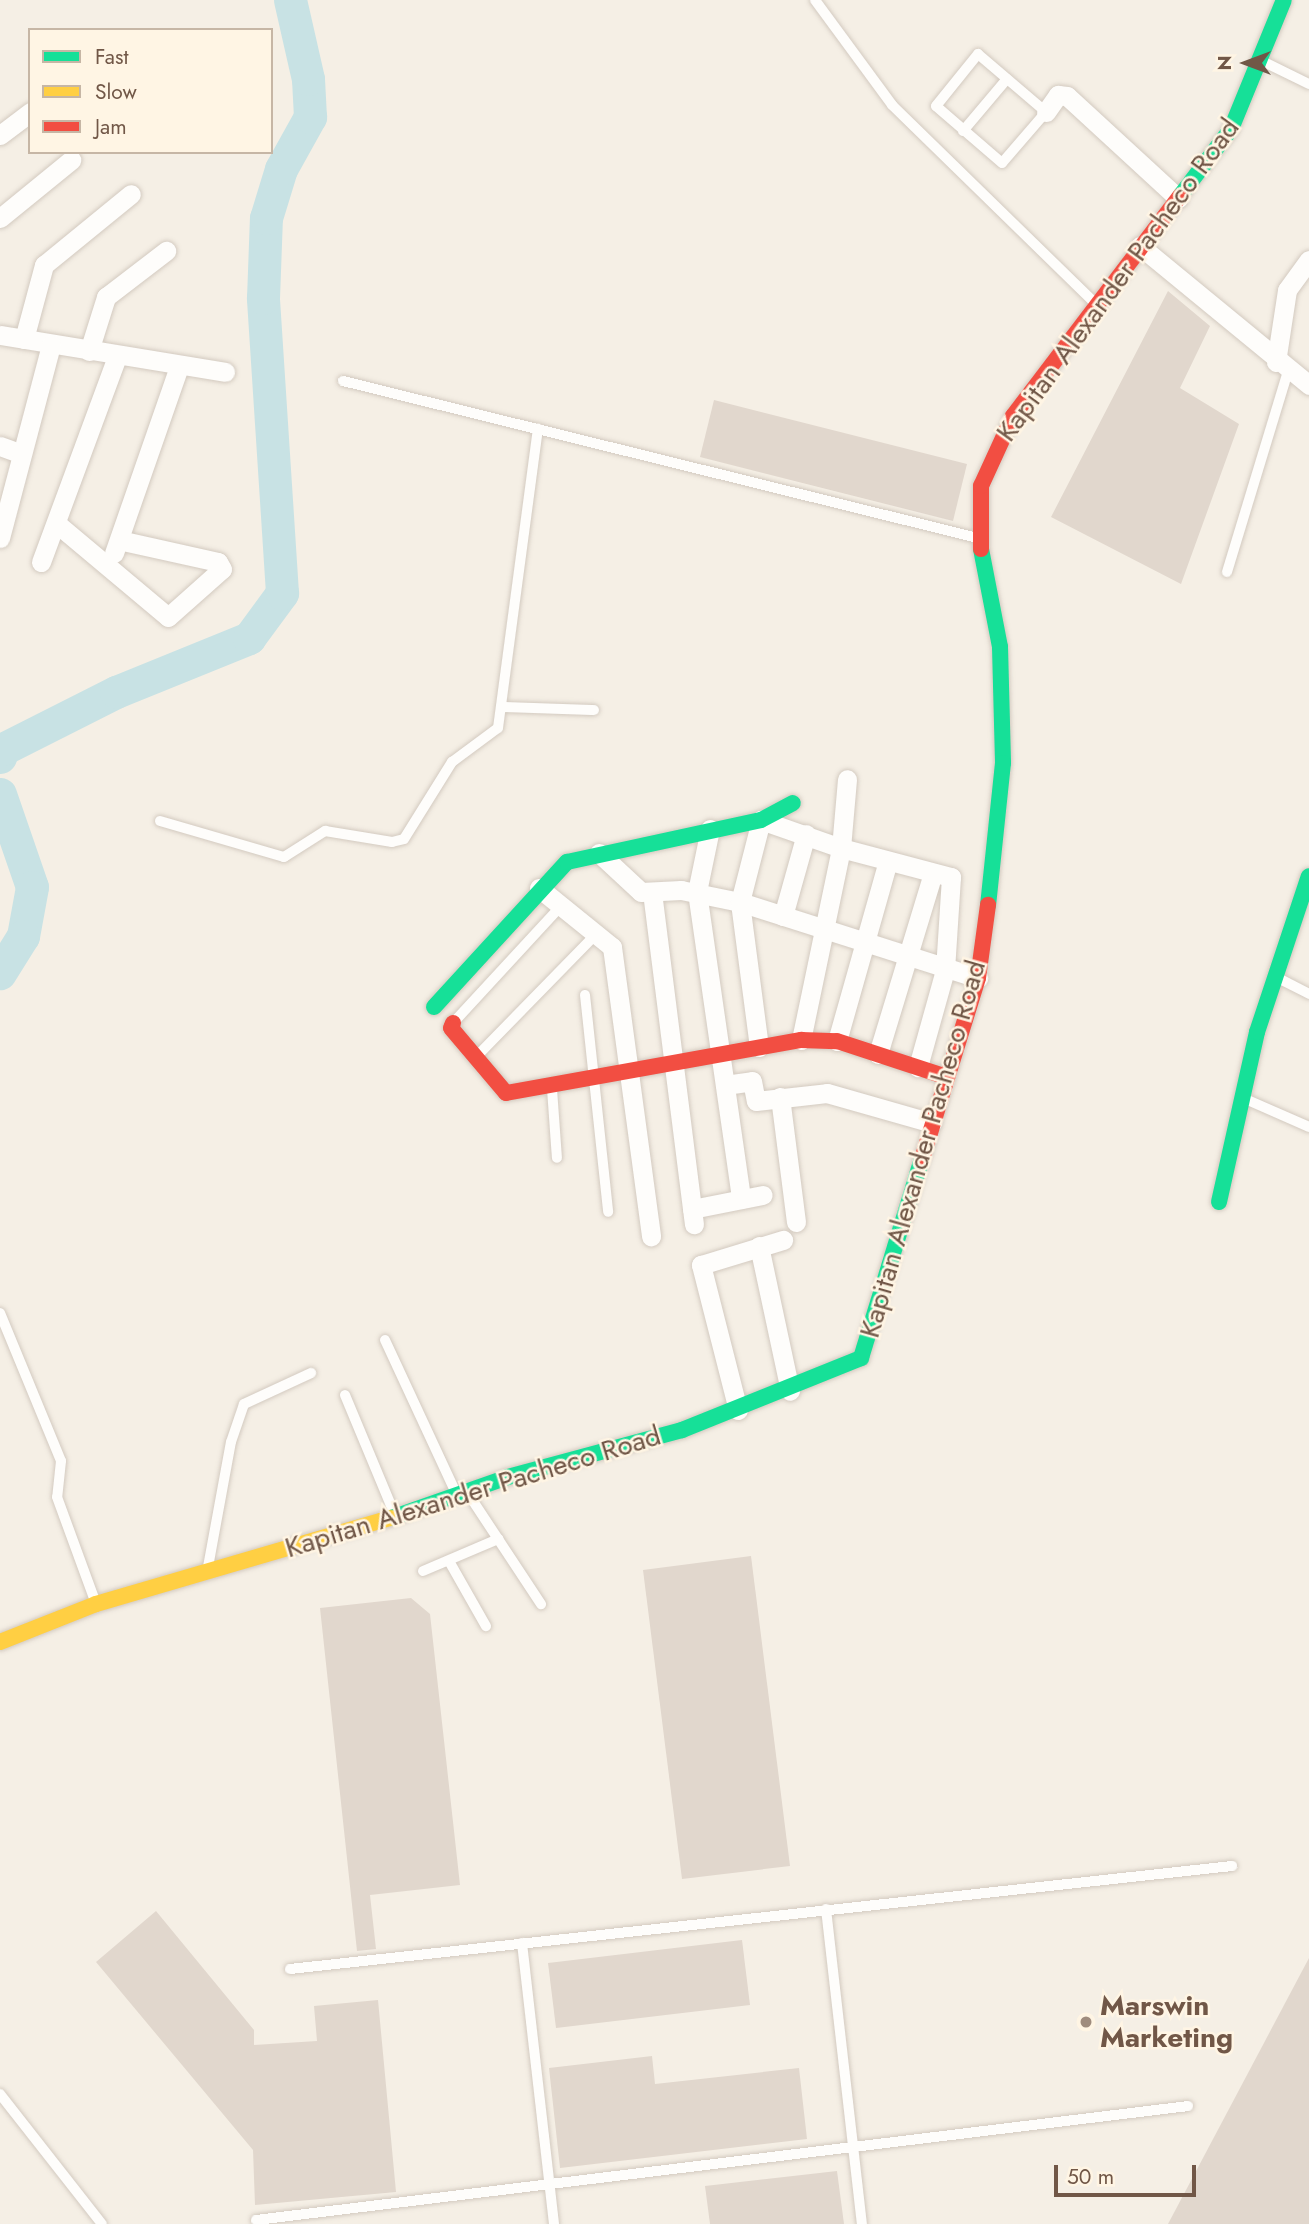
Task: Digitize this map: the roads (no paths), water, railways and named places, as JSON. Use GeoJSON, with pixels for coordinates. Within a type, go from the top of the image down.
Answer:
{"type":"FeatureCollection","features":[{"type":"Feature","properties":{"kind":"street","name":"Kapitan Alexander Pacheco Road"},"geometry":{"type":"LineString","coordinates":[[0,1642],[96,1604],[395,1516],[738,1410],[790,1391],[861,1358],[978,978],[1003,763],[1000,647],[979,538],[981,486],[995,450],[1013,416],[1096,303],[1231,129],[1284,0]]}},
{"type":"Feature","properties":{"kind":"street"},"geometry":{"type":"LineString","coordinates":[[1046,112],[1058,96],[1067,96],[1178,198]]}},
{"type":"Feature","properties":{"kind":"street"},"geometry":{"type":"LineString","coordinates":[[0,135],[28,114]]}},
{"type":"Feature","properties":{"kind":"street"},"geometry":{"type":"LineString","coordinates":[[0,218],[71,160]]}},
{"type":"Feature","properties":{"kind":"street"},"geometry":{"type":"LineString","coordinates":[[24,339],[44,265],[131,194]]}},
{"type":"Feature","properties":{"kind":"street"},"geometry":{"type":"LineString","coordinates":[[1140,246],[1282,366],[1309,385]]}},
{"type":"Feature","properties":{"kind":"street"},"geometry":{"type":"LineString","coordinates":[[89,351],[106,297],[166,251]]}},
{"type":"Feature","properties":{"kind":"street"},"geometry":{"type":"LineString","coordinates":[[1282,366],[1287,290],[1309,260]]}},
{"type":"Feature","properties":{"kind":"street"},"geometry":{"type":"LineString","coordinates":[[0,335],[225,372]]}},
{"type":"Feature","properties":{"kind":"street"},"geometry":{"type":"LineString","coordinates":[[0,538],[51,345]]}},
{"type":"Feature","properties":{"kind":"street"},"geometry":{"type":"LineString","coordinates":[[41,562],[117,356]]}},
{"type":"Feature","properties":{"kind":"street"},"geometry":{"type":"LineString","coordinates":[[108,566],[179,366]]}},
{"type":"Feature","properties":{"kind":"street"},"geometry":{"type":"LineString","coordinates":[[0,446],[22,454]]}},
{"type":"Feature","properties":{"kind":"street"},"geometry":{"type":"LineString","coordinates":[[56,523],[169,617],[222,569],[218,562],[119,540]]}},
{"type":"Feature","properties":{"kind":"street"},"geometry":{"type":"LineString","coordinates":[[801,1040],[842,848],[847,779]]}},
{"type":"Feature","properties":{"kind":"street"},"geometry":{"type":"LineString","coordinates":[[434,1007],[540,888],[567,862],[761,820],[793,803]]}},
{"type":"Feature","properties":{"kind":"street"},"geometry":{"type":"LineString","coordinates":[[761,820],[952,881],[945,970],[918,1067]]}},
{"type":"Feature","properties":{"kind":"street"},"geometry":{"type":"LineString","coordinates":[[759,1047],[740,902],[761,820]]}},
{"type":"Feature","properties":{"kind":"street"},"geometry":{"type":"LineString","coordinates":[[710,829],[697,892],[741,1199]]}},
{"type":"Feature","properties":{"kind":"street"},"geometry":{"type":"LineString","coordinates":[[783,916],[806,834]]}},
{"type":"Feature","properties":{"kind":"street"},"geometry":{"type":"LineString","coordinates":[[599,853],[641,892],[697,892],[740,902],[945,970],[978,978]]}},
{"type":"Feature","properties":{"kind":"street"},"geometry":{"type":"LineString","coordinates":[[837,1041],[888,861]]}},
{"type":"Feature","properties":{"kind":"street"},"geometry":{"type":"LineString","coordinates":[[878,1054],[933,873]]}},
{"type":"Feature","properties":{"kind":"street"},"geometry":{"type":"LineString","coordinates":[[1219,1202],[1274,976],[1309,876]]}},
{"type":"Feature","properties":{"kind":"street"},"geometry":{"type":"LineString","coordinates":[[540,888],[612,947],[632,1073],[650,1236]]}},
{"type":"Feature","properties":{"kind":"street"},"geometry":{"type":"LineString","coordinates":[[652,892],[671,1064],[693,1217],[741,1199],[763,1195]]}},
{"type":"Feature","properties":{"kind":"street"},"geometry":{"type":"LineString","coordinates":[[453,1023],[451,1028],[506,1094],[801,1040],[837,1041],[947,1077]]}},
{"type":"Feature","properties":{"kind":"street"},"geometry":{"type":"LineString","coordinates":[[725,1085],[752,1081],[755,1101],[827,1094],[932,1123]]}},
{"type":"Feature","properties":{"kind":"street"},"geometry":{"type":"LineString","coordinates":[[780,1097],[796,1222]]}},
{"type":"Feature","properties":{"kind":"street"},"geometry":{"type":"LineString","coordinates":[[738,1410],[700,1259],[783,1240]]}},
{"type":"Feature","properties":{"kind":"street"},"geometry":{"type":"LineString","coordinates":[[759,1246],[790,1391]]}},
{"type":"Feature","properties":{"kind":"lane"},"geometry":{"type":"LineString","coordinates":[[814,0],[885,97],[1096,303]]}},
{"type":"Feature","properties":{"kind":"lane"},"geometry":{"type":"LineString","coordinates":[[978,54],[1007,79],[1046,112],[1002,163],[963,131],[936,103],[978,54]]}},
{"type":"Feature","properties":{"kind":"lane"},"geometry":{"type":"LineString","coordinates":[[1261,60],[1309,84]]}},
{"type":"Feature","properties":{"kind":"lane"},"geometry":{"type":"LineString","coordinates":[[963,131],[1007,79]]}},
{"type":"Feature","properties":{"kind":"lane"},"geometry":{"type":"LineString","coordinates":[[1227,572],[1282,366]]}},
{"type":"Feature","properties":{"kind":"lane"},"geometry":{"type":"LineString","coordinates":[[343,381],[979,538]]}},
{"type":"Feature","properties":{"kind":"lane"},"geometry":{"type":"LineString","coordinates":[[160,821],[277,856],[292,855],[325,831],[398,842],[452,762],[498,727],[538,429]]}},
{"type":"Feature","properties":{"kind":"lane"},"geometry":{"type":"LineString","coordinates":[[502,707],[594,710]]}},
{"type":"Feature","properties":{"kind":"lane"},"geometry":{"type":"LineString","coordinates":[[453,1023],[562,905]]}},
{"type":"Feature","properties":{"kind":"lane"},"geometry":{"type":"LineString","coordinates":[[476,1056],[597,933]]}},
{"type":"Feature","properties":{"kind":"lane"},"geometry":{"type":"LineString","coordinates":[[1274,976],[1309,994]]}},
{"type":"Feature","properties":{"kind":"lane"},"geometry":{"type":"LineString","coordinates":[[585,995],[608,1212]]}},
{"type":"Feature","properties":{"kind":"lane"},"geometry":{"type":"LineString","coordinates":[[552,1084],[557,1158]]}},
{"type":"Feature","properties":{"kind":"lane"},"geometry":{"type":"LineString","coordinates":[[1243,1097],[1309,1127]]}},
{"type":"Feature","properties":{"kind":"lane"},"geometry":{"type":"LineString","coordinates":[[0,1313],[61,1461],[57,1497],[96,1604]]}},
{"type":"Feature","properties":{"kind":"lane"},"geometry":{"type":"LineString","coordinates":[[385,1340],[462,1494],[498,1539],[541,1604]]}},
{"type":"Feature","properties":{"kind":"lane"},"geometry":{"type":"LineString","coordinates":[[208,1571],[231,1442],[244,1404],[311,1373]]}},
{"type":"Feature","properties":{"kind":"lane"},"geometry":{"type":"LineString","coordinates":[[345,1395],[395,1516]]}},
{"type":"Feature","properties":{"kind":"lane"},"geometry":{"type":"LineString","coordinates":[[423,1570],[498,1539]]}},
{"type":"Feature","properties":{"kind":"lane"},"geometry":{"type":"LineString","coordinates":[[449,1561],[486,1626]]}},
{"type":"Feature","properties":{"kind":"lane"},"geometry":{"type":"LineString","coordinates":[[290,1969],[1232,1866]]}},
{"type":"Feature","properties":{"kind":"lane"},"geometry":{"type":"LineString","coordinates":[[825,1909],[862,2224]]}},
{"type":"Feature","properties":{"kind":"lane"},"geometry":{"type":"LineString","coordinates":[[522,1943],[547,2183],[554,2224]]}},
{"type":"Feature","properties":{"kind":"lane"},"geometry":{"type":"LineString","coordinates":[[0,2094],[102,2224]]}},
{"type":"Feature","properties":{"kind":"lane"},"geometry":{"type":"LineString","coordinates":[[256,2220],[1188,2106]]}},
{"type":"Feature","properties":{"kind":"waterway"},"geometry":{"type":"LineString","coordinates":[[0,757],[3,749],[116,692],[249,638],[282,593],[263,298],[266,218],[281,169],[310,117],[308,79],[290,0]]}},
{"type":"Feature","properties":{"kind":"waterway"},"geometry":{"type":"LineString","coordinates":[[0,794],[32,887],[23,936],[0,973]]}},
{"type":"Feature","properties":{"kind":"place","name":"Marswin Marketing"},"geometry":{"type":"Point","coordinates":[1086,2022]}}]}
